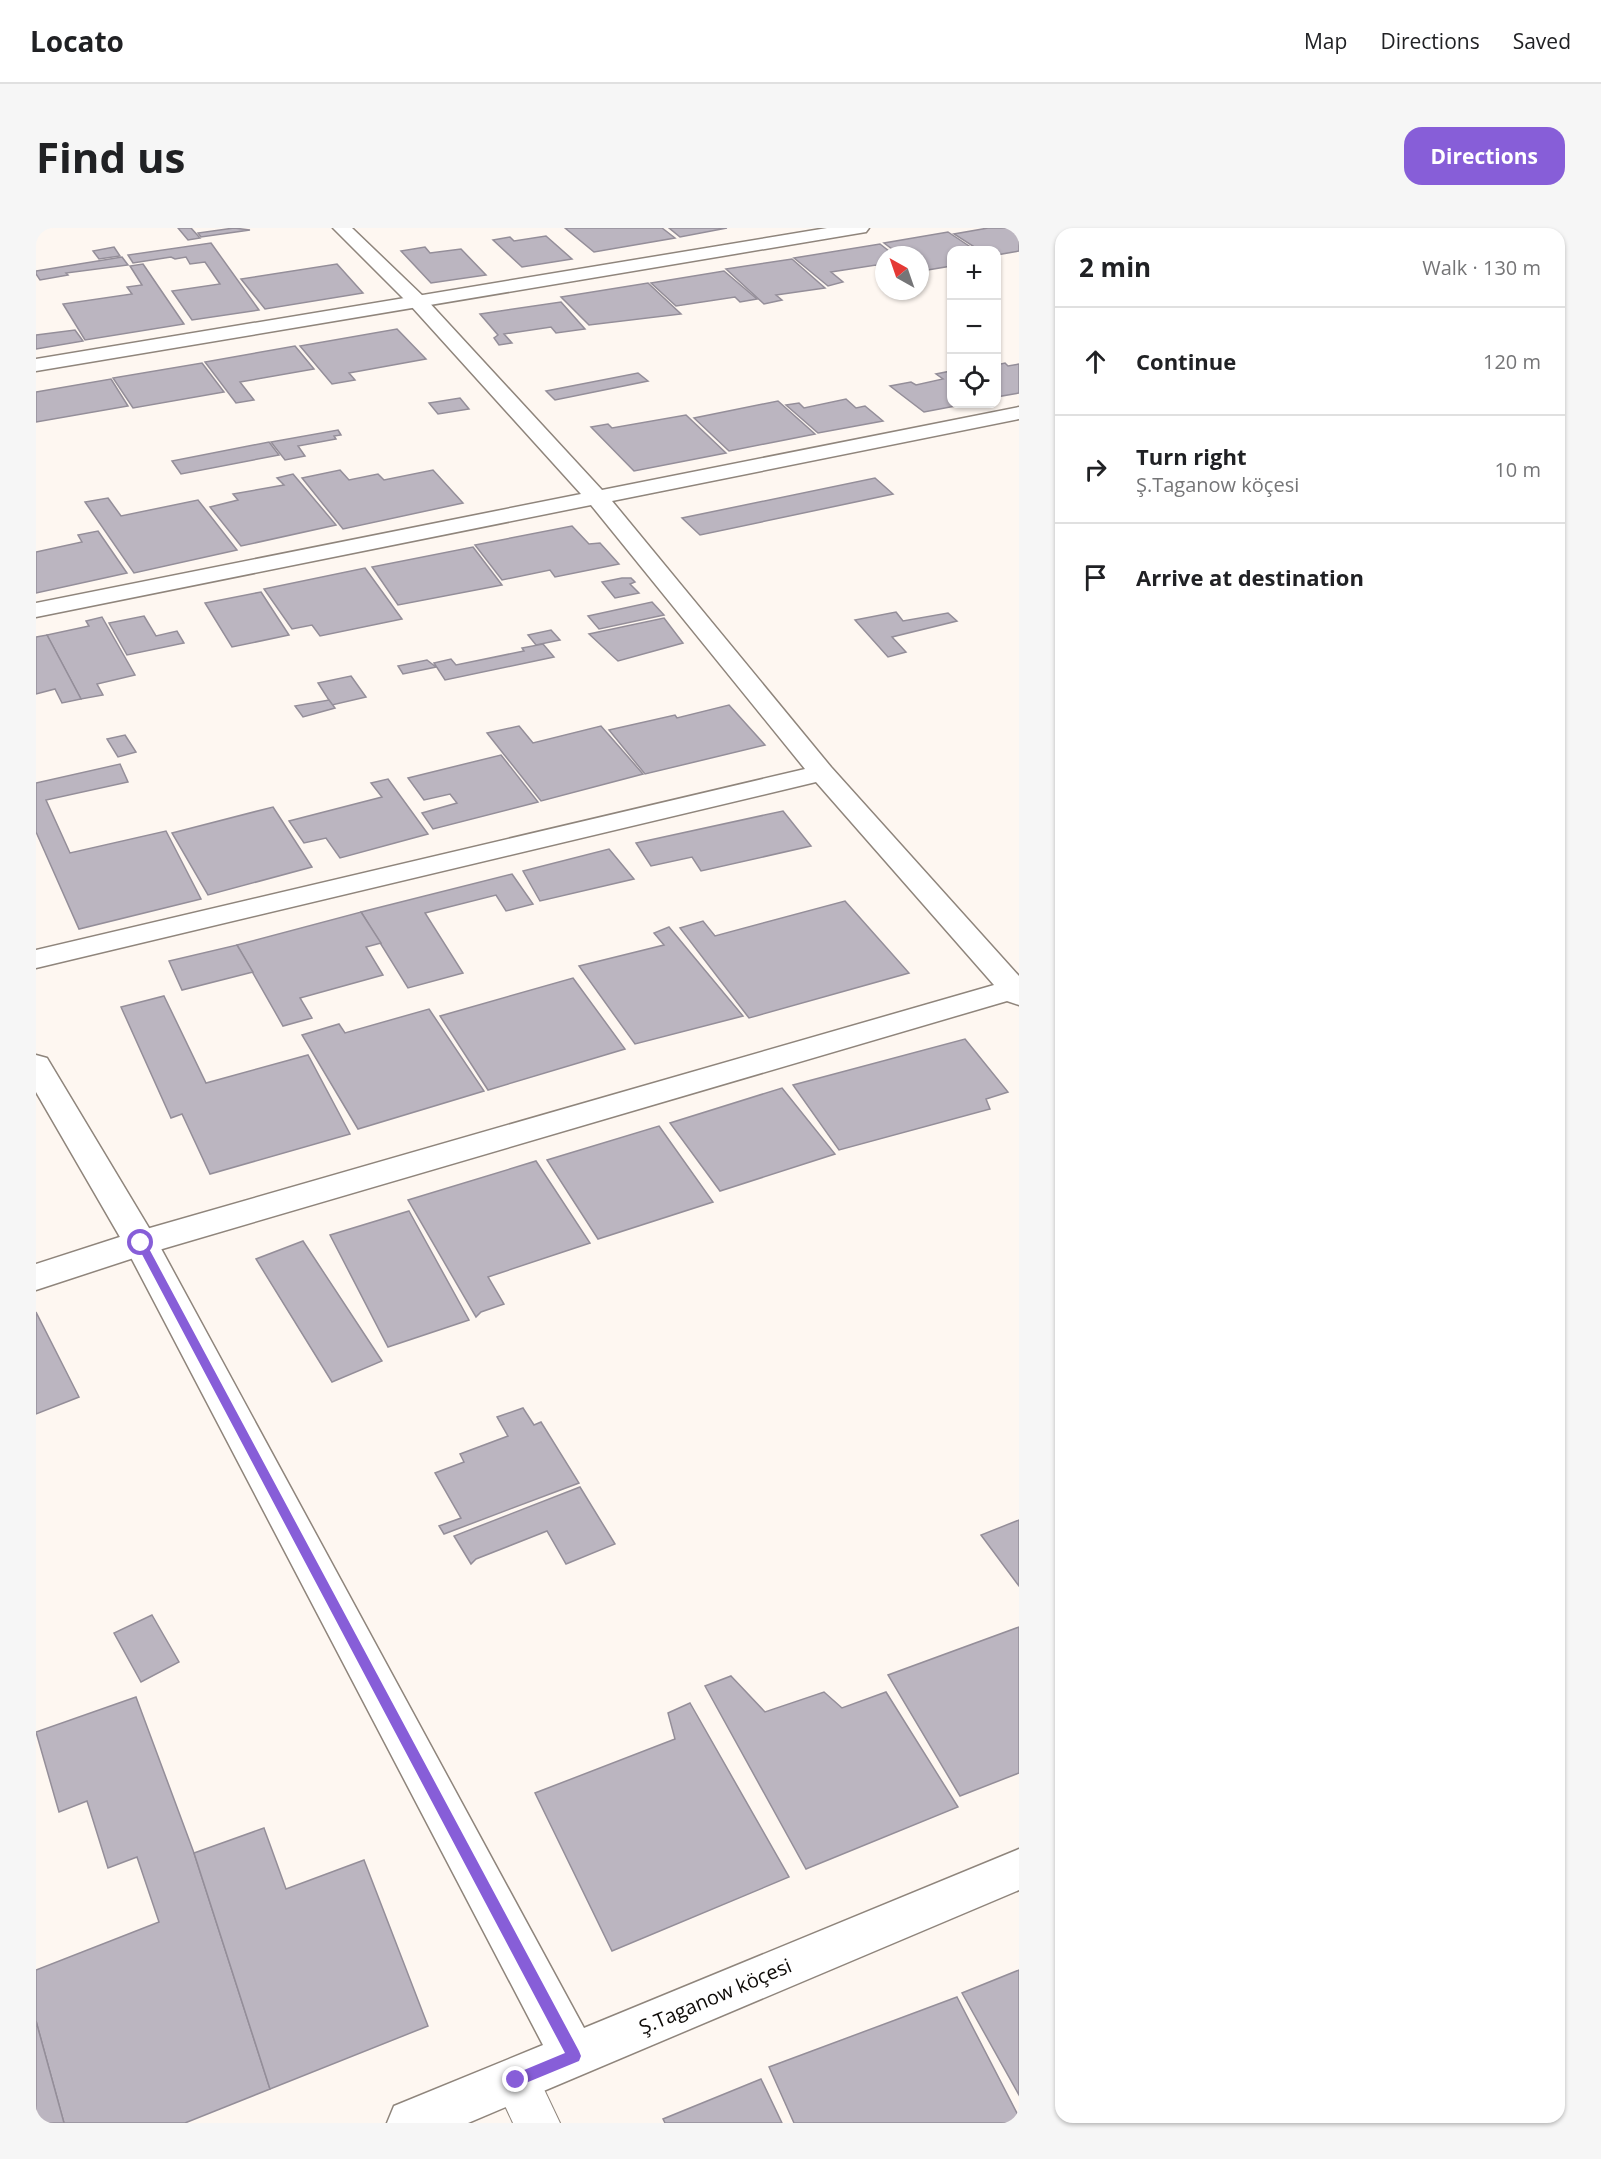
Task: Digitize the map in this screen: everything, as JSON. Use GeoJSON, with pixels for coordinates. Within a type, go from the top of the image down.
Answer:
{"type":"FeatureCollection","features":[{"type":"Feature","properties":{"kind":"street"},"geometry":{"type":"LineString","coordinates":[[36,1277],[141,1243],[1016,992],[822,773],[597,498],[418,302],[342,228]]}},
{"type":"Feature","properties":{"kind":"street"},"geometry":{"type":"LineString","coordinates":[[36,365],[860,228]]}},
{"type":"Feature","properties":{"kind":"street"},"geometry":{"type":"LineString","coordinates":[[36,610],[1019,413]]}},
{"type":"Feature","properties":{"kind":"street"},"geometry":{"type":"LineString","coordinates":[[36,959],[822,773]]}},
{"type":"Feature","properties":{"kind":"street"},"geometry":{"type":"LineString","coordinates":[[36,1065],[141,1243],[574,2056]]}},
{"type":"Feature","properties":{"kind":"street","name":"Ş.Taganow köçesi"},"geometry":{"type":"LineString","coordinates":[[411,2123],[1019,1869]]}},
{"type":"Feature","properties":{"kind":"lane"},"geometry":{"type":"LineString","coordinates":[[516,2080],[537,2123]]}},
{"type":"Feature","properties":{"kind":"building"},"geometry":{"type":"Polygon","coordinates":[[[178,228],[191,228],[200,238],[188,240],[178,228]]]}},
{"type":"Feature","properties":{"kind":"building"},"geometry":{"type":"Polygon","coordinates":[[[234,228],[250,230],[201,237],[198,233],[234,228]]]}},
{"type":"Feature","properties":{"kind":"building"},"geometry":{"type":"Polygon","coordinates":[[[565,228],[662,228],[675,238],[594,252],[565,228]]]}},
{"type":"Feature","properties":{"kind":"building"},"geometry":{"type":"Polygon","coordinates":[[[669,228],[727,228],[680,237],[669,228]]]}},
{"type":"Feature","properties":{"kind":"building"},"geometry":{"type":"Polygon","coordinates":[[[988,228],[1019,228],[1019,251],[1001,254],[1001,246],[973,246],[954,234],[988,228]]]}},
{"type":"Feature","properties":{"kind":"building"},"geometry":{"type":"Polygon","coordinates":[[[948,232],[969,246],[947,246],[947,267],[929,270],[929,246],[888,246],[884,243],[948,232]]]}},
{"type":"Feature","properties":{"kind":"building"},"geometry":{"type":"Polygon","coordinates":[[[546,236],[572,259],[522,267],[493,240],[510,237],[514,241],[546,236]]]}},
{"type":"Feature","properties":{"kind":"building"},"geometry":{"type":"Polygon","coordinates":[[[211,243],[259,310],[192,320],[172,291],[220,284],[205,262],[190,264],[186,257],[175,259],[171,257],[133,263],[128,255],[211,243]]]}},
{"type":"Feature","properties":{"kind":"building"},"geometry":{"type":"Polygon","coordinates":[[[880,244],[883,246],[875,246],[875,265],[831,272],[843,282],[828,286],[794,258],[880,244]]]}},
{"type":"Feature","properties":{"kind":"building"},"geometry":{"type":"Polygon","coordinates":[[[114,247],[120,256],[99,259],[93,251],[114,247]]]}},
{"type":"Feature","properties":{"kind":"building"},"geometry":{"type":"Polygon","coordinates":[[[425,247],[430,253],[461,249],[486,275],[431,283],[401,251],[425,247]]]}},
{"type":"Feature","properties":{"kind":"building"},"geometry":{"type":"Polygon","coordinates":[[[122,257],[128,265],[66,273],[68,275],[40,280],[36,274],[36,271],[122,257]]]}},
{"type":"Feature","properties":{"kind":"building"},"geometry":{"type":"Polygon","coordinates":[[[792,259],[825,288],[776,295],[782,300],[764,304],[726,269],[792,259]]]}},
{"type":"Feature","properties":{"kind":"building"},"geometry":{"type":"Polygon","coordinates":[[[143,264],[184,324],[85,340],[63,304],[132,294],[127,287],[142,285],[130,266],[143,264]]]}},
{"type":"Feature","properties":{"kind":"building"},"geometry":{"type":"Polygon","coordinates":[[[337,264],[363,293],[265,309],[241,279],[337,264]]]}},
{"type":"Feature","properties":{"kind":"building"},"geometry":{"type":"Polygon","coordinates":[[[724,271],[757,299],[740,302],[735,297],[676,306],[651,283],[724,271]]]}},
{"type":"Feature","properties":{"kind":"building"},"geometry":{"type":"Polygon","coordinates":[[[648,283],[681,314],[589,325],[561,297],[648,283]]]}},
{"type":"Feature","properties":{"kind":"building"},"geometry":{"type":"Polygon","coordinates":[[[561,302],[585,329],[556,333],[551,327],[504,334],[512,343],[499,345],[494,338],[498,335],[480,314],[561,302]]]}},
{"type":"Feature","properties":{"kind":"building"},"geometry":{"type":"Polygon","coordinates":[[[397,329],[426,359],[349,373],[355,380],[332,384],[300,346],[397,329]]]}},
{"type":"Feature","properties":{"kind":"building"},"geometry":{"type":"Polygon","coordinates":[[[75,330],[83,341],[36,349],[36,335],[75,330]]]}},
{"type":"Feature","properties":{"kind":"building"},"geometry":{"type":"Polygon","coordinates":[[[295,346],[314,369],[240,382],[254,400],[236,403],[205,362],[295,346]]]}},
{"type":"Feature","properties":{"kind":"building"},"geometry":{"type":"Polygon","coordinates":[[[202,363],[224,392],[133,408],[113,378],[202,363]]]}},
{"type":"Feature","properties":{"kind":"building"},"geometry":{"type":"Polygon","coordinates":[[[1005,363],[1008,366],[1019,364],[1019,393],[1001,396],[1001,364],[1005,363]]]}},
{"type":"Feature","properties":{"kind":"building"},"geometry":{"type":"Polygon","coordinates":[[[947,372],[947,408],[924,412],[890,386],[911,382],[916,385],[943,379],[936,374],[947,372]]]}},
{"type":"Feature","properties":{"kind":"building"},"geometry":{"type":"Polygon","coordinates":[[[638,373],[648,381],[555,400],[546,391],[638,373]]]}},
{"type":"Feature","properties":{"kind":"building"},"geometry":{"type":"Polygon","coordinates":[[[111,379],[128,406],[36,422],[36,392],[111,379]]]}},
{"type":"Feature","properties":{"kind":"building"},"geometry":{"type":"Polygon","coordinates":[[[460,398],[469,409],[438,414],[429,403],[460,398]]]}},
{"type":"Feature","properties":{"kind":"building"},"geometry":{"type":"Polygon","coordinates":[[[846,399],[856,408],[865,406],[883,421],[818,433],[786,405],[799,403],[804,408],[846,399]]]}},
{"type":"Feature","properties":{"kind":"building"},"geometry":{"type":"Polygon","coordinates":[[[778,401],[815,434],[729,451],[694,418],[778,401]]]}},
{"type":"Feature","properties":{"kind":"building"},"geometry":{"type":"Polygon","coordinates":[[[686,415],[726,453],[634,471],[591,427],[608,424],[612,428],[686,415]]]}},
{"type":"Feature","properties":{"kind":"building"},"geometry":{"type":"Polygon","coordinates":[[[338,430],[341,435],[334,436],[336,439],[298,446],[305,456],[285,460],[271,442],[338,430]]]}},
{"type":"Feature","properties":{"kind":"building"},"geometry":{"type":"Polygon","coordinates":[[[269,442],[279,455],[181,474],[172,461],[269,442]]]}},
{"type":"Feature","properties":{"kind":"building"},"geometry":{"type":"Polygon","coordinates":[[[340,470],[349,480],[378,474],[384,480],[433,470],[463,503],[343,529],[302,478],[340,470]]]}},
{"type":"Feature","properties":{"kind":"building"},"geometry":{"type":"Polygon","coordinates":[[[293,474],[336,525],[241,546],[210,507],[238,500],[233,494],[284,485],[277,478],[293,474]]]}},
{"type":"Feature","properties":{"kind":"building"},"geometry":{"type":"Polygon","coordinates":[[[875,478],[893,494],[700,535],[682,518],[875,478]]]}},
{"type":"Feature","properties":{"kind":"building"},"geometry":{"type":"Polygon","coordinates":[[[108,498],[121,516],[198,500],[237,550],[134,573],[85,502],[108,498]]]}},
{"type":"Feature","properties":{"kind":"building"},"geometry":{"type":"Polygon","coordinates":[[[572,526],[589,544],[600,543],[619,564],[555,577],[550,570],[502,580],[475,545],[572,526]]]}},
{"type":"Feature","properties":{"kind":"building"},"geometry":{"type":"Polygon","coordinates":[[[98,531],[127,573],[36,593],[36,552],[82,542],[78,535],[98,531]]]}},
{"type":"Feature","properties":{"kind":"building"},"geometry":{"type":"Polygon","coordinates":[[[473,547],[502,585],[398,605],[372,567],[473,547]]]}},
{"type":"Feature","properties":{"kind":"building"},"geometry":{"type":"Polygon","coordinates":[[[365,568],[402,619],[320,636],[312,625],[292,629],[264,589],[365,568]]]}},
{"type":"Feature","properties":{"kind":"building"},"geometry":{"type":"Polygon","coordinates":[[[631,578],[635,582],[630,584],[639,593],[615,598],[602,582],[631,578]]]}},
{"type":"Feature","properties":{"kind":"building"},"geometry":{"type":"Polygon","coordinates":[[[261,592],[289,635],[232,647],[205,603],[261,592]]]}},
{"type":"Feature","properties":{"kind":"building"},"geometry":{"type":"Polygon","coordinates":[[[652,602],[664,615],[599,629],[588,616],[652,602]]]}},
{"type":"Feature","properties":{"kind":"building"},"geometry":{"type":"Polygon","coordinates":[[[896,612],[903,621],[948,613],[957,621],[892,637],[906,652],[888,657],[855,620],[896,612]]]}},
{"type":"Feature","properties":{"kind":"building"},"geometry":{"type":"Polygon","coordinates":[[[144,616],[156,636],[177,631],[184,643],[127,655],[109,623],[144,616]]]}},
{"type":"Feature","properties":{"kind":"building"},"geometry":{"type":"Polygon","coordinates":[[[102,617],[135,675],[97,684],[103,695],[81,699],[47,635],[89,626],[86,621],[102,617]]]}},
{"type":"Feature","properties":{"kind":"building"},"geometry":{"type":"Polygon","coordinates":[[[664,618],[683,643],[618,661],[589,634],[664,618]]]}},
{"type":"Feature","properties":{"kind":"building"},"geometry":{"type":"Polygon","coordinates":[[[551,630],[560,640],[536,645],[528,635],[551,630]]]}},
{"type":"Feature","properties":{"kind":"building"},"geometry":{"type":"Polygon","coordinates":[[[47,635],[81,699],[62,703],[55,689],[36,694],[36,637],[47,635]]]}},
{"type":"Feature","properties":{"kind":"building"},"geometry":{"type":"Polygon","coordinates":[[[543,644],[554,657],[445,680],[434,663],[451,659],[456,665],[524,651],[522,648],[543,644]]]}},
{"type":"Feature","properties":{"kind":"building"},"geometry":{"type":"Polygon","coordinates":[[[427,660],[436,667],[403,674],[398,666],[427,660]]]}},
{"type":"Feature","properties":{"kind":"building"},"geometry":{"type":"Polygon","coordinates":[[[351,676],[366,697],[332,705],[318,683],[351,676]]]}},
{"type":"Feature","properties":{"kind":"building"},"geometry":{"type":"Polygon","coordinates":[[[329,700],[335,708],[303,717],[295,706],[329,700]]]}},
{"type":"Feature","properties":{"kind":"building"},"geometry":{"type":"Polygon","coordinates":[[[729,705],[765,745],[645,774],[609,730],[675,715],[677,718],[729,705]]]}},
{"type":"Feature","properties":{"kind":"building"},"geometry":{"type":"Polygon","coordinates":[[[519,726],[533,743],[601,726],[643,774],[541,801],[487,733],[519,726]]]}},
{"type":"Feature","properties":{"kind":"building"},"geometry":{"type":"Polygon","coordinates":[[[125,735],[136,752],[118,757],[107,739],[125,735]]]}},
{"type":"Feature","properties":{"kind":"building"},"geometry":{"type":"Polygon","coordinates":[[[501,755],[538,802],[433,829],[422,813],[457,803],[450,794],[424,800],[408,778],[501,755]]]}},
{"type":"Feature","properties":{"kind":"building"},"geometry":{"type":"Polygon","coordinates":[[[120,764],[128,782],[46,800],[70,853],[166,831],[201,899],[79,929],[36,832],[36,783],[120,764]]]}},
{"type":"Feature","properties":{"kind":"building"},"geometry":{"type":"Polygon","coordinates":[[[388,779],[428,834],[340,858],[326,838],[304,843],[289,821],[382,797],[371,783],[388,779]]]}},
{"type":"Feature","properties":{"kind":"building"},"geometry":{"type":"Polygon","coordinates":[[[273,807],[312,867],[208,895],[172,833],[273,807]]]}},
{"type":"Feature","properties":{"kind":"building"},"geometry":{"type":"Polygon","coordinates":[[[783,811],[811,846],[701,871],[692,857],[651,866],[636,843],[783,811]]]}},
{"type":"Feature","properties":{"kind":"building"},"geometry":{"type":"Polygon","coordinates":[[[609,849],[634,879],[540,901],[523,871],[609,849]]]}},
{"type":"Feature","properties":{"kind":"building"},"geometry":{"type":"Polygon","coordinates":[[[512,874],[533,904],[506,911],[496,895],[425,913],[463,973],[408,988],[361,912],[512,874]]]}},
{"type":"Feature","properties":{"kind":"building"},"geometry":{"type":"Polygon","coordinates":[[[845,901],[909,973],[749,1018],[680,928],[703,921],[715,936],[845,901]]]}},
{"type":"Feature","properties":{"kind":"building"},"geometry":{"type":"Polygon","coordinates":[[[361,912],[381,943],[366,947],[383,975],[300,998],[312,1018],[283,1026],[237,945],[361,912]]]}},
{"type":"Feature","properties":{"kind":"building"},"geometry":{"type":"Polygon","coordinates":[[[669,927],[743,1016],[635,1044],[579,966],[664,945],[654,933],[669,927]]]}},
{"type":"Feature","properties":{"kind":"building"},"geometry":{"type":"Polygon","coordinates":[[[237,945],[253,972],[182,990],[169,961],[237,945]]]}},
{"type":"Feature","properties":{"kind":"building"},"geometry":{"type":"Polygon","coordinates":[[[573,978],[625,1049],[488,1090],[440,1016],[573,978]]]}},
{"type":"Feature","properties":{"kind":"building"},"geometry":{"type":"Polygon","coordinates":[[[164,996],[206,1083],[308,1055],[350,1134],[210,1174],[182,1114],[171,1118],[121,1007],[164,996]]]}},
{"type":"Feature","properties":{"kind":"building"},"geometry":{"type":"Polygon","coordinates":[[[429,1009],[484,1091],[358,1129],[302,1035],[339,1024],[345,1033],[429,1009]]]}},
{"type":"Feature","properties":{"kind":"building"},"geometry":{"type":"Polygon","coordinates":[[[965,1039],[1008,1092],[986,1099],[990,1109],[839,1150],[793,1085],[965,1039]]]}},
{"type":"Feature","properties":{"kind":"building"},"geometry":{"type":"Polygon","coordinates":[[[782,1088],[835,1154],[720,1191],[670,1123],[782,1088]]]}},
{"type":"Feature","properties":{"kind":"building"},"geometry":{"type":"Polygon","coordinates":[[[659,1126],[713,1202],[598,1239],[547,1160],[659,1126]]]}},
{"type":"Feature","properties":{"kind":"building"},"geometry":{"type":"Polygon","coordinates":[[[536,1161],[590,1243],[488,1277],[504,1304],[481,1312],[476,1317],[408,1200],[536,1161]]]}},
{"type":"Feature","properties":{"kind":"building"},"geometry":{"type":"Polygon","coordinates":[[[409,1211],[469,1320],[388,1347],[330,1235],[409,1211]]]}},
{"type":"Feature","properties":{"kind":"building"},"geometry":{"type":"Polygon","coordinates":[[[303,1241],[382,1361],[332,1382],[256,1259],[303,1241]]]}},
{"type":"Feature","properties":{"kind":"building"},"geometry":{"type":"Polygon","coordinates":[[[36,1312],[79,1397],[36,1414],[36,1312]]]}},
{"type":"Feature","properties":{"kind":"building"},"geometry":{"type":"Polygon","coordinates":[[[523,1408],[534,1425],[541,1422],[579,1483],[444,1534],[439,1526],[461,1518],[435,1473],[464,1462],[460,1454],[508,1436],[497,1417],[523,1408]]]}},
{"type":"Feature","properties":{"kind":"building"},"geometry":{"type":"Polygon","coordinates":[[[580,1487],[615,1544],[566,1564],[547,1531],[476,1559],[471,1564],[454,1536],[580,1487]]]}},
{"type":"Feature","properties":{"kind":"building"},"geometry":{"type":"Polygon","coordinates":[[[1019,1520],[1019,1586],[981,1535],[1019,1520]]]}},
{"type":"Feature","properties":{"kind":"building"},"geometry":{"type":"Polygon","coordinates":[[[152,1615],[179,1662],[141,1682],[114,1633],[152,1615]]]}},
{"type":"Feature","properties":{"kind":"building"},"geometry":{"type":"Polygon","coordinates":[[[1019,1627],[1019,1773],[960,1796],[888,1675],[1019,1627]]]}},
{"type":"Feature","properties":{"kind":"building"},"geometry":{"type":"Polygon","coordinates":[[[731,1676],[765,1712],[824,1692],[842,1708],[886,1692],[958,1807],[806,1869],[705,1686],[731,1676]]]}},
{"type":"Feature","properties":{"kind":"building"},"geometry":{"type":"Polygon","coordinates":[[[136,1697],[194,1853],[270,2089],[185,2123],[64,2123],[36,2021],[36,1970],[159,1922],[137,1857],[108,1868],[87,1801],[59,1812],[36,1732],[136,1697]]]}},
{"type":"Feature","properties":{"kind":"building"},"geometry":{"type":"Polygon","coordinates":[[[690,1703],[789,1877],[612,1951],[535,1793],[675,1739],[668,1713],[690,1703]]]}},
{"type":"Feature","properties":{"kind":"building"},"geometry":{"type":"Polygon","coordinates":[[[264,1828],[286,1889],[364,1860],[428,2026],[270,2089],[194,1853],[264,1828]]]}},
{"type":"Feature","properties":{"kind":"building"},"geometry":{"type":"Polygon","coordinates":[[[1019,1970],[1019,2095],[962,1993],[1019,1970]]]}},
{"type":"Feature","properties":{"kind":"building"},"geometry":{"type":"Polygon","coordinates":[[[957,1997],[1019,2117],[1019,2123],[794,2123],[769,2067],[957,1997]]]}},
{"type":"Feature","properties":{"kind":"building"},"geometry":{"type":"Polygon","coordinates":[[[36,2021],[64,2123],[36,2123],[36,2021]]]}},
{"type":"Feature","properties":{"kind":"building"},"geometry":{"type":"Polygon","coordinates":[[[761,2079],[782,2123],[665,2123],[663,2119],[761,2079]]]}},
{"type":"Feature","properties":{"kind":"route"},"geometry":{"type":"LineString","coordinates":[[141,1243],[574,2056],[516,2080]]}}]}
